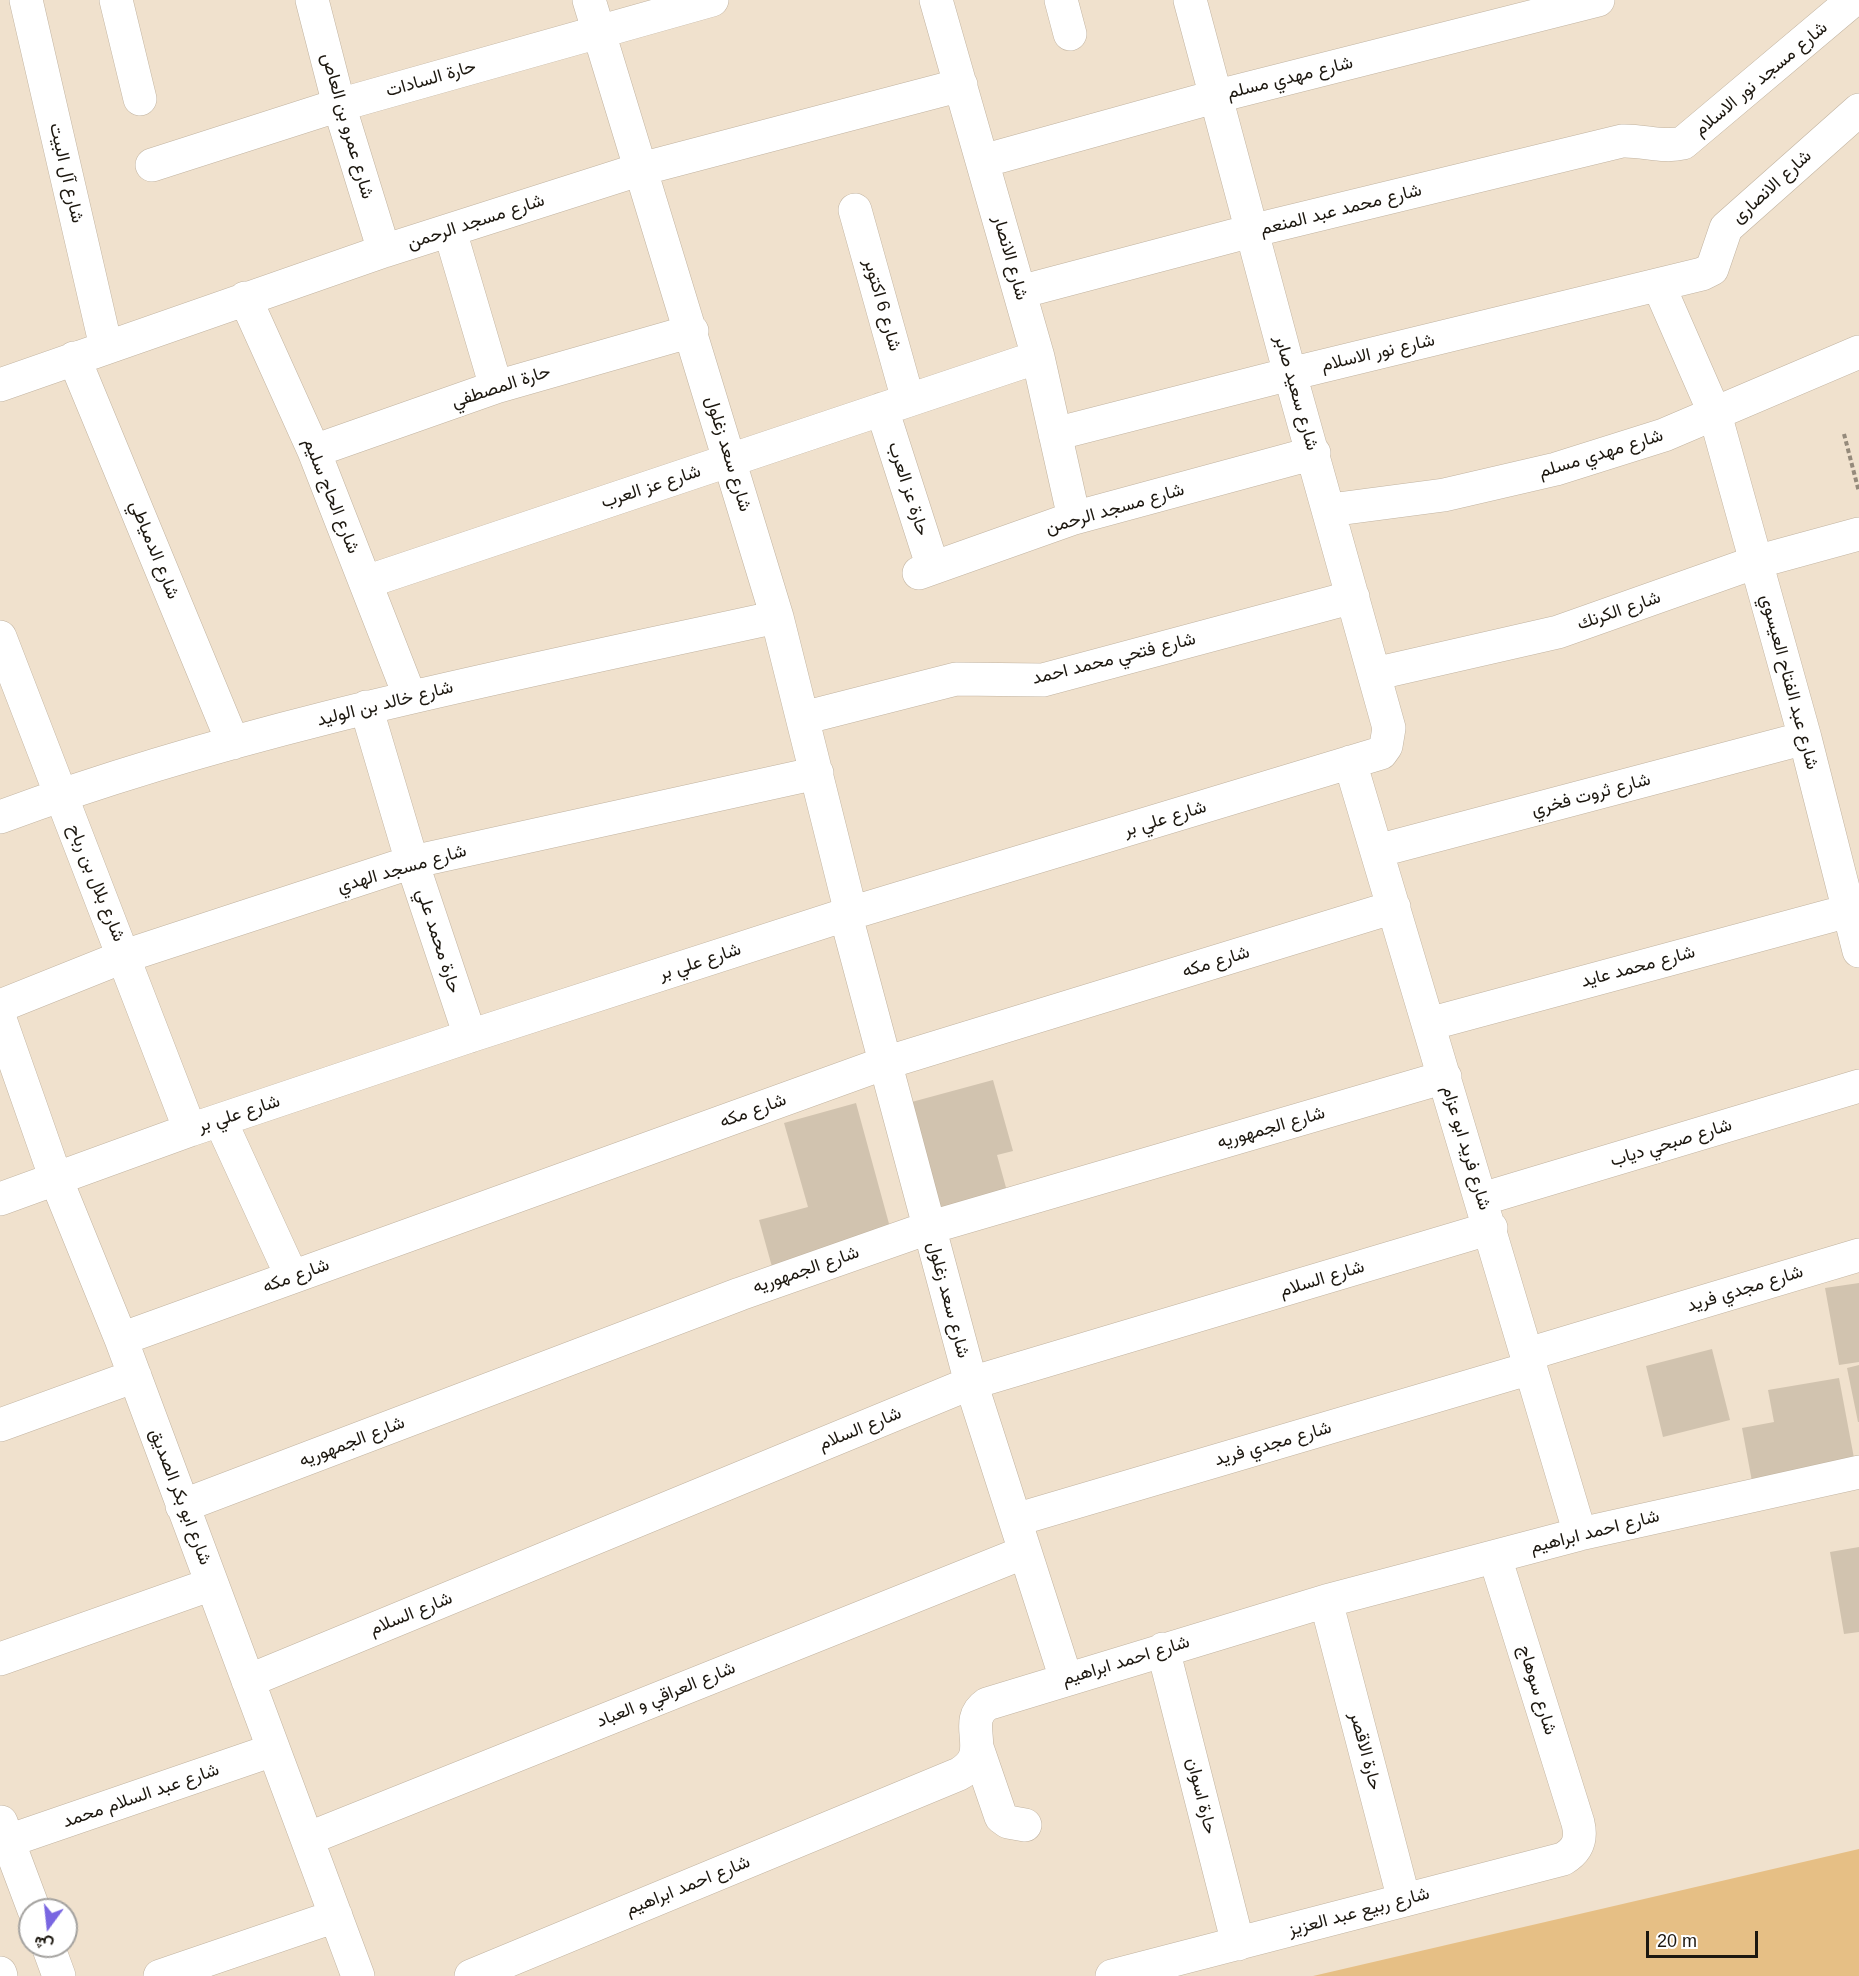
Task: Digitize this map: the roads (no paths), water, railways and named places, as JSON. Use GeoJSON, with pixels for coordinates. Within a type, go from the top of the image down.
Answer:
{"type":"FeatureCollection","features":[{"type":"Feature","properties":{"kind":"street","name":"شارع آل البيت"},"geometry":{"type":"LineString","coordinates":[[26,0],[106,347]]}},
{"type":"Feature","properties":{"kind":"street"},"geometry":{"type":"LineString","coordinates":[[116,0],[140,99]]}},
{"type":"Feature","properties":{"kind":"street","name":"شارع عمرو بن العاص"},"geometry":{"type":"LineString","coordinates":[[312,0],[339,105],[384,251]]}},
{"type":"Feature","properties":{"kind":"street","name":"شارع سعد زغلول"},"geometry":{"type":"LineString","coordinates":[[589,0],[692,330],[777,617],[817,773],[885,1064],[928,1228],[971,1383],[1066,1679]]}},
{"type":"Feature","properties":{"kind":"street","name":"حارة السادات"},"geometry":{"type":"LineString","coordinates":[[152,165],[339,105],[712,0]]}},
{"type":"Feature","properties":{"kind":"street","name":"شارع الانصار"},"geometry":{"type":"LineString","coordinates":[[936,0],[1038,357],[1074,518]]}},
{"type":"Feature","properties":{"kind":"street"},"geometry":{"type":"LineString","coordinates":[[1061,0],[1070,34]]}},
{"type":"Feature","properties":{"kind":"street","name":"شارع سعيد صابر"},"geometry":{"type":"LineString","coordinates":[[1190,0],[1290,374],[1330,510],[1389,737],[1381,753],[1350,762]]}},
{"type":"Feature","properties":{"kind":"street","name":"شارع مهدي مسلم"},"geometry":{"type":"LineString","coordinates":[[983,161],[1215,97],[1598,0]]}},
{"type":"Feature","properties":{"kind":"street","name":"شارع مسجد نور الاسلام"},"geometry":{"type":"LineString","coordinates":[[1664,145],[1674,146],[1692,138],[1853,0]]}},
{"type":"Feature","properties":{"kind":"street","name":"شارع مسجد الرحمن"},"geometry":{"type":"LineString","coordinates":[[0,385],[384,251],[641,169],[960,85]]}},
{"type":"Feature","properties":{"kind":"street","name":"شارع الانصارى"},"geometry":{"type":"LineString","coordinates":[[1702,274],[1712,269],[1726,228],[1859,110]]}},
{"type":"Feature","properties":{"kind":"street","name":"شارع محمد عبد المنعم"},"geometry":{"type":"LineString","coordinates":[[1020,292],[1251,231],[1622,141],[1637,140],[1664,145]]}},
{"type":"Feature","properties":{"kind":"street","name":"شارع 6 اكتوبر"},"geometry":{"type":"LineString","coordinates":[[855,210],[895,405]]}},
{"type":"Feature","properties":{"kind":"street"},"geometry":{"type":"LineString","coordinates":[[450,231],[496,387]]}},
{"type":"Feature","properties":{"kind":"street","name":"شارع نور الاسلام"},"geometry":{"type":"LineString","coordinates":[[1055,434],[1290,374],[1702,274]]}},
{"type":"Feature","properties":{"kind":"street","name":"شارع عبد الفتاح العيسوي"},"geometry":{"type":"LineString","coordinates":[[1659,286],[1715,414],[1805,738],[1859,951]]}},
{"type":"Feature","properties":{"kind":"street","name":"شارع الحاج سليم"},"geometry":{"type":"LineString","coordinates":[[245,298],[314,451],[410,697]]}},
{"type":"Feature","properties":{"kind":"street","name":"حارة المصطفي"},"geometry":{"type":"LineString","coordinates":[[314,451],[496,387],[692,330]]}},
{"type":"Feature","properties":{"kind":"street","name":"شارع مهدي مسلم"},"geometry":{"type":"LineString","coordinates":[[1330,510],[1444,495],[1556,469],[1664,435],[1859,352]]}},
{"type":"Feature","properties":{"kind":"street","name":"شارع عز العرب"},"geometry":{"type":"LineString","coordinates":[[366,582],[1038,357]]}},
{"type":"Feature","properties":{"kind":"street","name":"شارع الدمياطي"},"geometry":{"type":"LineString","coordinates":[[74,358],[233,743]]}},
{"type":"Feature","properties":{"kind":"street","name":"حارة عز العرب"},"geometry":{"type":"LineString","coordinates":[[895,405],[926,570]]}},
{"type":"Feature","properties":{"kind":"street","name":"شارع مسجد الرحمن"},"geometry":{"type":"LineString","coordinates":[[926,570],[1074,518],[1314,453]]}},
{"type":"Feature","properties":{"kind":"street","name":"شارع الكرنك"},"geometry":{"type":"LineString","coordinates":[[1374,674],[1558,632],[1756,562],[1859,534]]}},
{"type":"Feature","properties":{"kind":"street","name":"شارع فتحي محمد احمد"},"geometry":{"type":"LineString","coordinates":[[802,718],[956,679],[1043,680],[1353,597]]}},
{"type":"Feature","properties":{"kind":"street","name":"شارع خالد بن الوليد"},"geometry":{"type":"LineString","coordinates":[[0,818],[62,794],[233,743],[366,707],[777,617]]}},
{"type":"Feature","properties":{"kind":"street","name":"شارع بلال بن رباح"},"geometry":{"type":"LineString","coordinates":[[0,637],[125,956],[205,1125],[292,1277]]}},
{"type":"Feature","properties":{"kind":"street","name":"حارة محمد علي"},"geometry":{"type":"LineString","coordinates":[[366,707],[412,862],[470,1036]]}},
{"type":"Feature","properties":{"kind":"street","name":"شارع ثروت فخري"},"geometry":{"type":"LineString","coordinates":[[1377,851],[1805,738]]}},
{"type":"Feature","properties":{"kind":"street","name":"شارع فريد ابو عزام"},"geometry":{"type":"LineString","coordinates":[[1350,762],[1487,1214],[1580,1534]]}},
{"type":"Feature","properties":{"kind":"street","name":"شارع علي بر"},"geometry":{"type":"LineString","coordinates":[[0,1199],[205,1125],[470,1036],[849,915],[1350,762]]}},
{"type":"Feature","properties":{"kind":"street","name":"شارع مسجد الهدي"},"geometry":{"type":"LineString","coordinates":[[0,1006],[125,956],[412,862],[817,773]]}},
{"type":"Feature","properties":{"kind":"street","name":"شارع مكه"},"geometry":{"type":"LineString","coordinates":[[121,1339],[885,1064],[1394,907]]}},
{"type":"Feature","properties":{"kind":"street","name":"شارع محمد عايد"},"geometry":{"type":"LineString","coordinates":[[1429,1024],[1848,911]]}},
{"type":"Feature","properties":{"kind":"street","name":"شارع ابو بكر الصديق"},"geometry":{"type":"LineString","coordinates":[[0,1019],[56,1179],[121,1339],[358,1976]]}},
{"type":"Feature","properties":{"kind":"street","name":"شارع الجمهوريه"},"geometry":{"type":"LineString","coordinates":[[182,1506],[740,1294],[928,1228],[1445,1077]]}},
{"type":"Feature","properties":{"kind":"street","name":"شارع صبحي دياب"},"geometry":{"type":"LineString","coordinates":[[1487,1214],[1859,1086]]}},
{"type":"Feature","properties":{"kind":"street","name":"شارع السلام"},"geometry":{"type":"LineString","coordinates":[[248,1681],[971,1383],[1487,1214]]}},
{"type":"Feature","properties":{"kind":"street","name":"شارع مجدي فريد"},"geometry":{"type":"LineString","coordinates":[[1015,1521],[1530,1361],[1859,1255]]}},
{"type":"Feature","properties":{"kind":"street"},"geometry":{"type":"LineString","coordinates":[[0,1425],[135,1376]]}},
{"type":"Feature","properties":{"kind":"street","name":"شارع احمد ابراهيم"},"geometry":{"type":"LineString","coordinates":[[471,1976],[959,1774],[969,1768],[978,1750],[975,1723],[981,1708],[1066,1679],[1326,1601],[1580,1534],[1859,1472]]}},
{"type":"Feature","properties":{"kind":"street","name":"شارع العراقي و العباد"},"geometry":{"type":"LineString","coordinates":[[307,1839],[1026,1552]]}},
{"type":"Feature","properties":{"kind":"street","name":"شارع سوهاج"},"geometry":{"type":"LineString","coordinates":[[1496,1557],[1578,1823]]}},
{"type":"Feature","properties":{"kind":"street"},"geometry":{"type":"LineString","coordinates":[[0,1659],[212,1584]]}},
{"type":"Feature","properties":{"kind":"street","name":"حارة الاقصر"},"geometry":{"type":"LineString","coordinates":[[1326,1601],[1404,1900]]}},
{"type":"Feature","properties":{"kind":"street","name":"حارة اسوان"},"geometry":{"type":"LineString","coordinates":[[1163,1649],[1238,1944]]}},
{"type":"Feature","properties":{"kind":"street","name":"شارع عبد السلام محمد"},"geometry":{"type":"LineString","coordinates":[[4,1830],[273,1750]]}},
{"type":"Feature","properties":{"kind":"street"},"geometry":{"type":"LineString","coordinates":[[978,1750],[1001,1817],[1008,1822],[1025,1824]]}},
{"type":"Feature","properties":{"kind":"street","name":"شارع ربيع عبد العزيز"},"geometry":{"type":"LineString","coordinates":[[1112,1976],[1563,1859],[1573,1853],[1578,1845],[1581,1834],[1578,1823]]}},
{"type":"Feature","properties":{"kind":"street"},"geometry":{"type":"LineString","coordinates":[[4,1830],[30,1898]]}},
{"type":"Feature","properties":{"kind":"street"},"geometry":{"type":"LineString","coordinates":[[160,1976],[336,1916]]}},
{"type":"Feature","properties":{"kind":"street"},"geometry":{"type":"LineString","coordinates":[[52,1958],[59,1976]]}}]}
